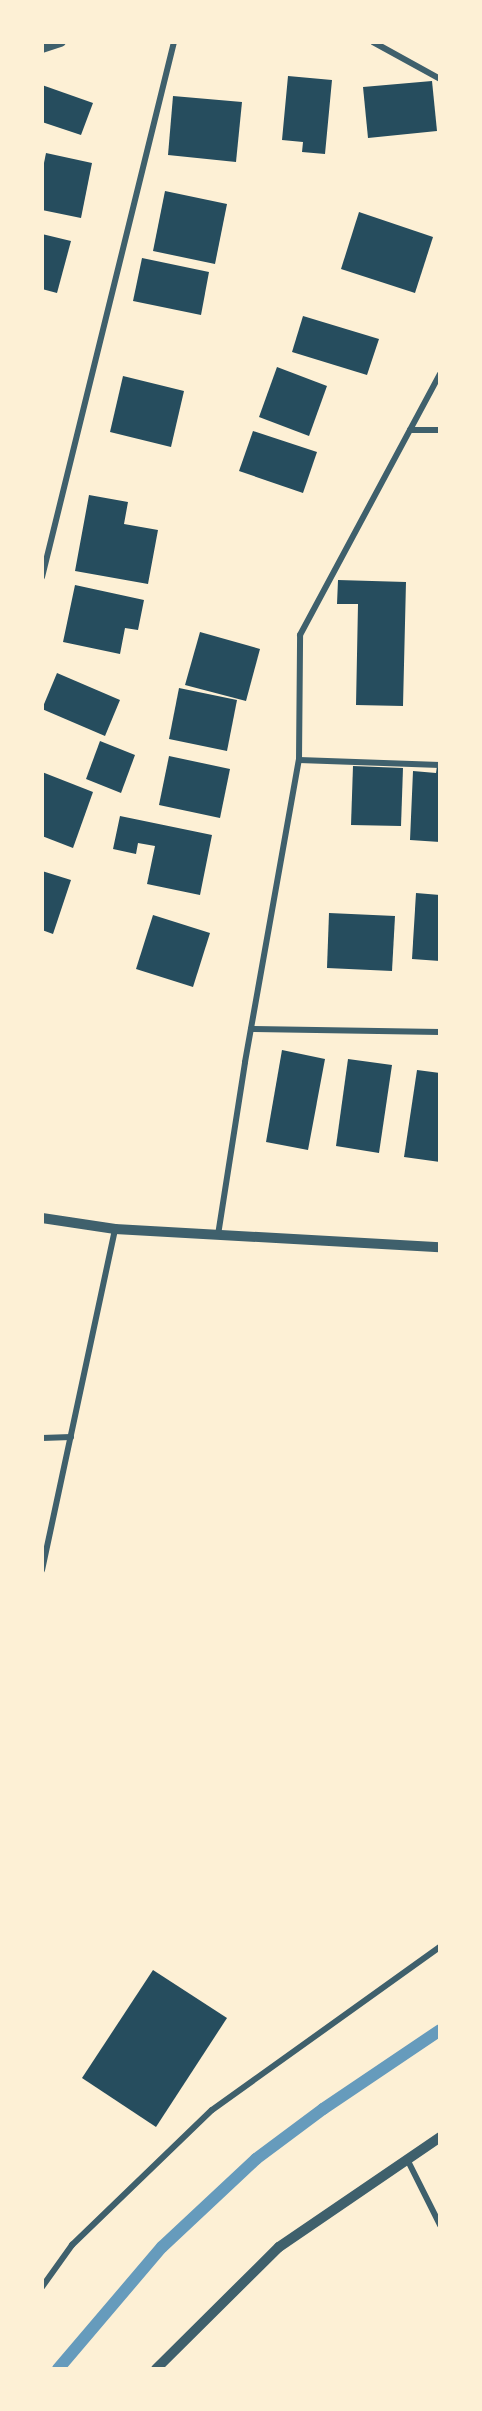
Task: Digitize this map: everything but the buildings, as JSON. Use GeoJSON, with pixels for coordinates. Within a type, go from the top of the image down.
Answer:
{"type":"FeatureCollection","features":[{"type":"Feature","properties":{"kind":"street"},"geometry":{"type":"LineString","coordinates":[[42,48],[61,42]]}},
{"type":"Feature","properties":{"kind":"street"},"geometry":{"type":"LineString","coordinates":[[42,577],[174,42]]}},
{"type":"Feature","properties":{"kind":"street"},"geometry":{"type":"LineString","coordinates":[[373,42],[440,79]]}},
{"type":"Feature","properties":{"kind":"street"},"geometry":{"type":"LineString","coordinates":[[218,1234],[251,1029],[299,760],[300,635],[440,374]]}},
{"type":"Feature","properties":{"kind":"street"},"geometry":{"type":"LineString","coordinates":[[410,430],[440,430]]}},
{"type":"Feature","properties":{"kind":"street"},"geometry":{"type":"LineString","coordinates":[[299,760],[440,765]]}},
{"type":"Feature","properties":{"kind":"street"},"geometry":{"type":"LineString","coordinates":[[251,1029],[440,1032]]}},
{"type":"Feature","properties":{"kind":"street"},"geometry":{"type":"LineString","coordinates":[[42,1218],[115,1229],[440,1247]]}},
{"type":"Feature","properties":{"kind":"street"},"geometry":{"type":"LineString","coordinates":[[42,1570],[115,1229]]}},
{"type":"Feature","properties":{"kind":"street"},"geometry":{"type":"LineString","coordinates":[[42,1437],[71,1437]]}},
{"type":"Feature","properties":{"kind":"street"},"geometry":{"type":"LineString","coordinates":[[42,2287],[72,2245],[212,2110],[440,1947]]}},
{"type":"Feature","properties":{"kind":"street"},"geometry":{"type":"LineString","coordinates":[[156,2369],[279,2247],[440,2137]]}},
{"type":"Feature","properties":{"kind":"street"},"geometry":{"type":"LineString","coordinates":[[408,2161],[440,2225]]}},
{"type":"Feature","properties":{"kind":"waterway"},"geometry":{"type":"LineString","coordinates":[[58,2369],[162,2247],[256,2159],[323,2109],[440,2030]]}}]}
